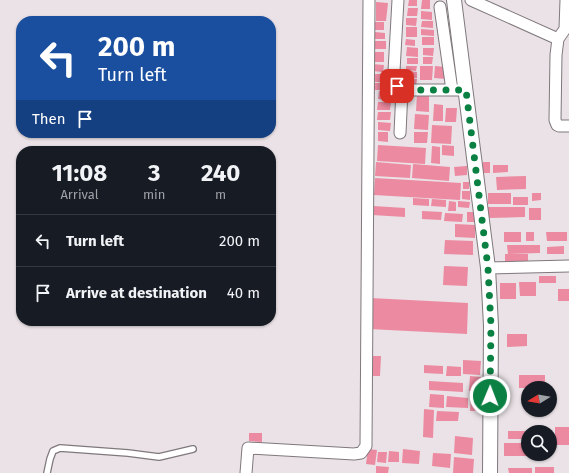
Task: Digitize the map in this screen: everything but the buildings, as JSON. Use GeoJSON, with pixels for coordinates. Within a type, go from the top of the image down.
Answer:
{"type":"FeatureCollection","features":[{"type":"Feature","properties":{"kind":"street"},"geometry":{"type":"LineString","coordinates":[[246,473],[248,448],[354,454],[361,452],[366,446],[369,0]]}},
{"type":"Feature","properties":{"kind":"street"},"geometry":{"type":"LineString","coordinates":[[398,0],[394,71],[397,86],[402,90],[466,90]]}},
{"type":"Feature","properties":{"kind":"street"},"geometry":{"type":"LineString","coordinates":[[470,0],[558,39]]}},
{"type":"Feature","properties":{"kind":"street"},"geometry":{"type":"LineString","coordinates":[[566,0],[565,29],[558,39],[556,54],[555,120],[559,126],[569,126]]}},
{"type":"Feature","properties":{"kind":"street"},"geometry":{"type":"LineString","coordinates":[[452,90],[439,4],[455,2],[488,268],[491,326],[490,473]]}},
{"type":"Feature","properties":{"kind":"street"},"geometry":{"type":"LineString","coordinates":[[400,133],[402,90]]}},
{"type":"Feature","properties":{"kind":"street"},"geometry":{"type":"LineString","coordinates":[[488,268],[569,266]]}},
{"type":"Feature","properties":{"kind":"lane"},"geometry":{"type":"LineString","coordinates":[[48,473],[53,451],[60,448],[159,457],[193,449]]}},
{"type":"Feature","properties":{"kind":"route"},"geometry":{"type":"LineString","coordinates":[[397,86],[402,90],[466,90],[488,268],[491,326],[490,396]]}}]}
